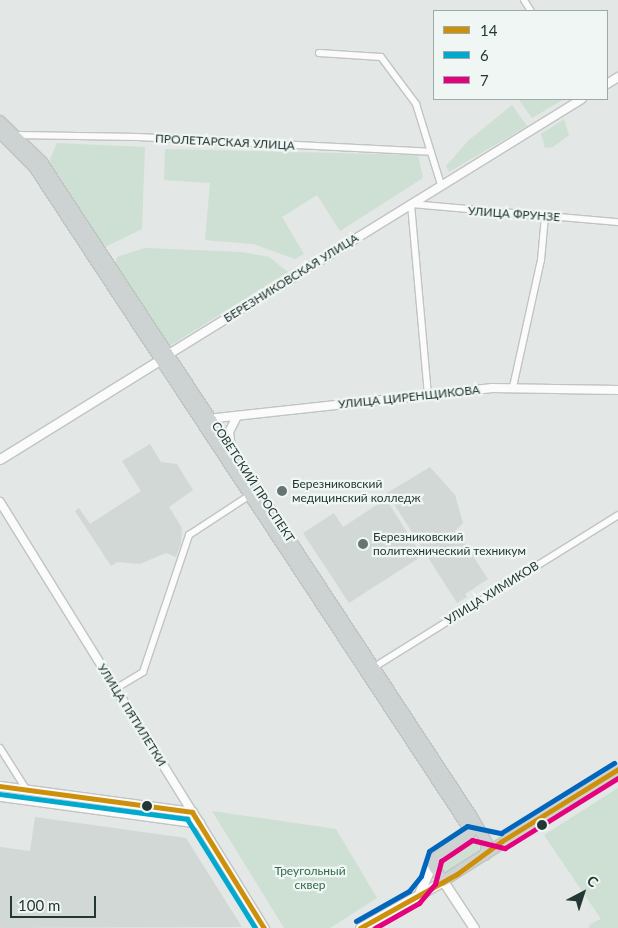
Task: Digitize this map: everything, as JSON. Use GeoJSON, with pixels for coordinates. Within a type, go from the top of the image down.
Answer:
{"type":"FeatureCollection","features":[{"type":"Feature","properties":{"kind":"main road","name":"СОВЕТСКИЙ ПРОСПЕКТ"},"geometry":{"type":"LineString","coordinates":[[0,121],[18,136],[42,162],[165,357],[200,420],[485,837]]}},
{"type":"Feature","properties":{"kind":"main road","name":"СОВЕТСКИЙ ПРОСПЕКТ"},"geometry":{"type":"LineString","coordinates":[[2,135],[34,167],[165,357],[212,419],[471,832]]}},
{"type":"Feature","properties":{"kind":"main road"},"geometry":{"type":"LineString","coordinates":[[2,135],[18,136]]}},
{"type":"Feature","properties":{"kind":"main road","name":"БЕРЕЗНИКОВСКАЯ УЛИЦА"},"geometry":{"type":"LineString","coordinates":[[0,459],[165,357]]}},
{"type":"Feature","properties":{"kind":"main road"},"geometry":{"type":"LineString","coordinates":[[360,928],[485,855],[502,841],[618,769]]}},
{"type":"Feature","properties":{"kind":"main road"},"geometry":{"type":"LineString","coordinates":[[0,786],[192,812]]}},
{"type":"Feature","properties":{"kind":"main road"},"geometry":{"type":"LineString","coordinates":[[0,796],[199,823]]}},
{"type":"Feature","properties":{"kind":"main road"},"geometry":{"type":"LineString","coordinates":[[106,800],[106,811]]}},
{"type":"Feature","properties":{"kind":"main road","name":"УЛИЦА ПЯТИЛЕТКИ"},"geometry":{"type":"LineString","coordinates":[[192,812],[264,928]]}},
{"type":"Feature","properties":{"kind":"main road"},"geometry":{"type":"LineString","coordinates":[[414,897],[424,886],[432,864],[439,852],[471,832],[502,841]]}},
{"type":"Feature","properties":{"kind":"main road"},"geometry":{"type":"LineString","coordinates":[[485,837],[488,848],[485,855]]}},
{"type":"Feature","properties":{"kind":"main road"},"geometry":{"type":"LineString","coordinates":[[432,864],[474,928]]}},
{"type":"Feature","properties":{"kind":"street"},"geometry":{"type":"LineString","coordinates":[[319,53],[381,58],[416,104],[441,185]]}},
{"type":"Feature","properties":{"kind":"street","name":"БЕРЕЗНИКОВСКАЯ УЛИЦА"},"geometry":{"type":"LineString","coordinates":[[165,357],[580,100]]}},
{"type":"Feature","properties":{"kind":"street","name":"ПРОЛЕТАРСКАЯ УЛИЦА"},"geometry":{"type":"LineString","coordinates":[[18,136],[138,137],[431,152]]}},
{"type":"Feature","properties":{"kind":"street"},"geometry":{"type":"LineString","coordinates":[[411,204],[428,395]]}},
{"type":"Feature","properties":{"kind":"street","name":"УЛИЦА ФРУНЗЕ"},"geometry":{"type":"LineString","coordinates":[[411,204],[618,222]]}},
{"type":"Feature","properties":{"kind":"street"},"geometry":{"type":"LineString","coordinates":[[513,387],[541,260],[545,216]]}},
{"type":"Feature","properties":{"kind":"street","name":"УЛИЦА ЦИРЕНЩИКОВА"},"geometry":{"type":"LineString","coordinates":[[200,420],[513,387],[618,390]]}},
{"type":"Feature","properties":{"kind":"street"},"geometry":{"type":"LineString","coordinates":[[232,450],[229,432],[237,416]]}},
{"type":"Feature","properties":{"kind":"street"},"geometry":{"type":"LineString","coordinates":[[116,689],[143,672],[189,535],[250,495]]}},
{"type":"Feature","properties":{"kind":"street","name":"УЛИЦА ПЯТИЛЕТКИ"},"geometry":{"type":"LineString","coordinates":[[0,502],[192,812]]}},
{"type":"Feature","properties":{"kind":"street","name":"УЛИЦА ХИМИКОВ"},"geometry":{"type":"LineString","coordinates":[[370,669],[618,515]]}},
{"type":"Feature","properties":{"kind":"street"},"geometry":{"type":"LineString","coordinates":[[0,748],[26,789]]}},
{"type":"Feature","properties":{"kind":"shaded area"},"geometry":{"type":"Polygon","coordinates":[[[150,444],[161,462],[177,464],[193,490],[169,507],[182,528],[181,543],[176,557],[166,553],[140,564],[118,562],[111,566],[75,511],[79,508],[90,524],[141,491],[122,461],[150,444]]]}},
{"type":"Feature","properties":{"kind":"shaded area"},"geometry":{"type":"Polygon","coordinates":[[[430,467],[455,495],[463,523],[454,532],[458,533],[488,579],[465,594],[467,597],[457,603],[387,493],[430,467]]]}},
{"type":"Feature","properties":{"kind":"shaded area","name":"Березниковский политехнический техникум"},"geometry":{"type":"Polygon","coordinates":[[[386,499],[422,556],[349,603],[303,533],[334,513],[343,527],[386,499]]]}},
{"type":"Feature","properties":{"kind":"shaded area"},"geometry":{"type":"Polygon","coordinates":[[[35,817],[186,838],[242,927],[0,928],[0,847],[30,851],[35,817]]]}},
{"type":"Feature","properties":{"kind":"green space"},"geometry":{"type":"Polygon","coordinates":[[[519,100],[562,100],[532,118],[519,100]]]}},
{"type":"Feature","properties":{"kind":"green space"},"geometry":{"type":"Polygon","coordinates":[[[512,105],[527,126],[449,172],[446,166],[469,140],[512,105]]]}},
{"type":"Feature","properties":{"kind":"green space"},"geometry":{"type":"Polygon","coordinates":[[[564,119],[569,135],[553,147],[545,148],[541,134],[564,119]]]}},
{"type":"Feature","properties":{"kind":"green space"},"geometry":{"type":"Polygon","coordinates":[[[57,143],[145,147],[142,229],[103,248],[48,164],[57,143]]]}},
{"type":"Feature","properties":{"kind":"green space"},"geometry":{"type":"Polygon","coordinates":[[[165,149],[418,155],[423,178],[340,231],[317,195],[282,217],[304,254],[295,259],[253,244],[205,240],[210,183],[164,180],[165,149]]]}},
{"type":"Feature","properties":{"kind":"green space"},"geometry":{"type":"Polygon","coordinates":[[[145,248],[241,252],[269,257],[288,272],[168,347],[115,266],[117,257],[145,248]]]}},
{"type":"Feature","properties":{"kind":"green space"},"geometry":{"type":"Polygon","coordinates":[[[618,788],[618,928],[589,928],[590,924],[601,919],[544,835],[618,788]]]}},
{"type":"Feature","properties":{"kind":"green space","name":"Треугольный сквер"},"geometry":{"type":"Polygon","coordinates":[[[212,811],[336,829],[377,898],[330,928],[284,928],[212,811]]]}},
{"type":"Feature","properties":{"kind":"green space"},"geometry":{"type":"Polygon","coordinates":[[[470,837],[480,844],[478,855],[447,873],[437,868],[437,859],[470,837]]]}},
{"type":"Feature","properties":{"kind":"transit line"},"geometry":{"type":"LineString","coordinates":[[356,921],[409,891],[421,876],[429,851],[467,826],[501,833],[614,763]]}},
{"type":"Feature","properties":{"kind":"transit line","name":"14"},"geometry":{"type":"LineString","coordinates":[[360,928],[457,874],[502,841],[618,769]]}},
{"type":"Feature","properties":{"kind":"transit line","name":"7"},"geometry":{"type":"LineString","coordinates":[[375,928],[419,903],[435,884],[441,861],[472,840],[505,848],[618,778]]}},
{"type":"Feature","properties":{"kind":"transit line","name":"14"},"geometry":{"type":"LineString","coordinates":[[0,786],[192,812],[264,928]]}},
{"type":"Feature","properties":{"kind":"transit line","name":"6"},"geometry":{"type":"LineString","coordinates":[[0,794],[187,819],[255,928]]}},
{"type":"Feature","properties":{"kind":"place","name":"Березниковский медицинский колледж"},"geometry":{"type":"Point","coordinates":[282,491]}},
{"type":"Feature","properties":{"kind":"place","name":"Березниковский политехнический техникум"},"geometry":{"type":"Point","coordinates":[363,544]}}]}
